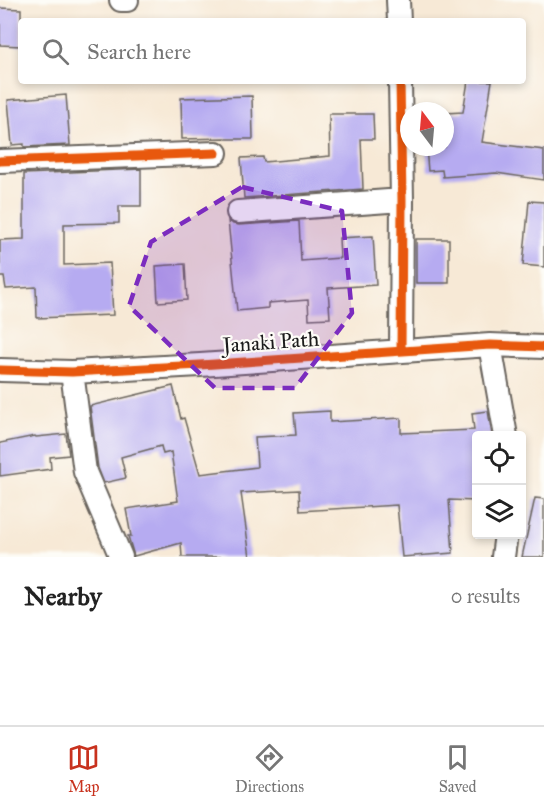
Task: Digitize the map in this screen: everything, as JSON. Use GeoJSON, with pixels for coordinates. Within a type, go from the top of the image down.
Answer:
{"type":"FeatureCollection","features":[{"type":"Feature","properties":{"kind":"street"},"geometry":{"type":"LineString","coordinates":[[121,0],[127,0]]}},
{"type":"Feature","properties":{"kind":"street"},"geometry":{"type":"LineString","coordinates":[[398,0],[399,18]]}},
{"type":"Feature","properties":{"kind":"street"},"geometry":{"type":"LineString","coordinates":[[400,84],[401,351]]}},
{"type":"Feature","properties":{"kind":"street"},"geometry":{"type":"LineString","coordinates":[[0,161],[216,153]]}},
{"type":"Feature","properties":{"kind":"street"},"geometry":{"type":"LineString","coordinates":[[238,212],[402,200]]}},
{"type":"Feature","properties":{"kind":"street"},"geometry":{"type":"LineString","coordinates":[[490,345],[505,431]]}},
{"type":"Feature","properties":{"kind":"street","name":"Janaki Path"},"geometry":{"type":"LineString","coordinates":[[0,370],[72,372],[490,345],[544,347]]}},
{"type":"Feature","properties":{"kind":"street"},"geometry":{"type":"LineString","coordinates":[[72,372],[85,472],[121,557]]}},
{"type":"Feature","properties":{"kind":"street"},"geometry":{"type":"LineString","coordinates":[[503,557],[505,539]]}},
{"type":"Feature","properties":{"kind":"highlighted area"},"geometry":{"type":"Polygon","coordinates":[[[242,187],[342,211],[352,313],[295,388],[215,388],[129,306],[151,242],[242,187]]]}},
{"type":"Feature","properties":{"kind":"building"},"geometry":{"type":"Polygon","coordinates":[[[0,8],[21,9],[21,18],[18,18],[18,46],[0,45],[0,8]]]}},
{"type":"Feature","properties":{"kind":"building"},"geometry":{"type":"Polygon","coordinates":[[[468,84],[492,84],[482,142],[544,150],[544,180],[496,173],[443,177],[442,170],[428,171],[427,156],[454,156],[454,112],[463,112],[468,84]]]}},
{"type":"Feature","properties":{"kind":"building"},"geometry":{"type":"Polygon","coordinates":[[[66,95],[70,145],[24,147],[24,144],[12,145],[8,100],[66,95]]]}},
{"type":"Feature","properties":{"kind":"building"},"geometry":{"type":"Polygon","coordinates":[[[252,96],[253,139],[182,139],[181,98],[252,96]]]}},
{"type":"Feature","properties":{"kind":"building"},"geometry":{"type":"Polygon","coordinates":[[[329,114],[373,114],[374,139],[361,139],[363,189],[244,198],[241,158],[263,157],[264,162],[330,156],[329,114]]]}},
{"type":"Feature","properties":{"kind":"building"},"geometry":{"type":"Polygon","coordinates":[[[141,169],[141,206],[119,206],[119,223],[64,224],[64,265],[110,263],[113,315],[37,318],[36,287],[6,289],[4,277],[0,277],[0,240],[24,239],[24,174],[141,169]]]}},
{"type":"Feature","properties":{"kind":"building"},"geometry":{"type":"Polygon","coordinates":[[[529,201],[544,202],[544,267],[523,265],[529,201]]]}},
{"type":"Feature","properties":{"kind":"building"},"geometry":{"type":"Polygon","coordinates":[[[228,220],[239,225],[299,221],[301,261],[340,258],[339,238],[373,236],[376,285],[328,288],[330,318],[309,319],[308,300],[268,303],[268,308],[237,311],[228,220]]]}},
{"type":"Feature","properties":{"kind":"building"},"geometry":{"type":"Polygon","coordinates":[[[416,239],[449,239],[449,283],[416,283],[416,239]]]}},
{"type":"Feature","properties":{"kind":"building"},"geometry":{"type":"Polygon","coordinates":[[[185,264],[187,300],[158,302],[156,266],[185,264]]]}},
{"type":"Feature","properties":{"kind":"building"},"geometry":{"type":"Polygon","coordinates":[[[173,386],[181,419],[184,418],[200,474],[257,467],[255,437],[296,435],[294,413],[330,411],[330,422],[401,418],[401,433],[474,430],[472,413],[488,411],[491,431],[472,431],[472,501],[449,500],[453,553],[402,557],[397,505],[300,511],[299,490],[241,493],[250,557],[182,557],[181,543],[134,556],[128,536],[131,536],[126,509],[178,501],[171,452],[163,454],[161,446],[121,457],[126,478],[104,483],[98,468],[90,406],[173,386]]]}},
{"type":"Feature","properties":{"kind":"building"},"geometry":{"type":"Polygon","coordinates":[[[66,434],[69,455],[50,457],[51,469],[0,476],[0,443],[35,436],[66,434]]]}},
{"type":"Feature","properties":{"kind":"building"},"geometry":{"type":"Polygon","coordinates":[[[535,498],[544,499],[544,557],[522,557],[535,498]]]}},
{"type":"Feature","properties":{"kind":"cycle path"},"geometry":{"type":"LineString","coordinates":[[400,84],[401,351]]}},
{"type":"Feature","properties":{"kind":"cycle path"},"geometry":{"type":"LineString","coordinates":[[0,161],[216,153]]}},
{"type":"Feature","properties":{"kind":"cycle path"},"geometry":{"type":"LineString","coordinates":[[0,370],[72,372],[490,345],[544,347]]}}]}
